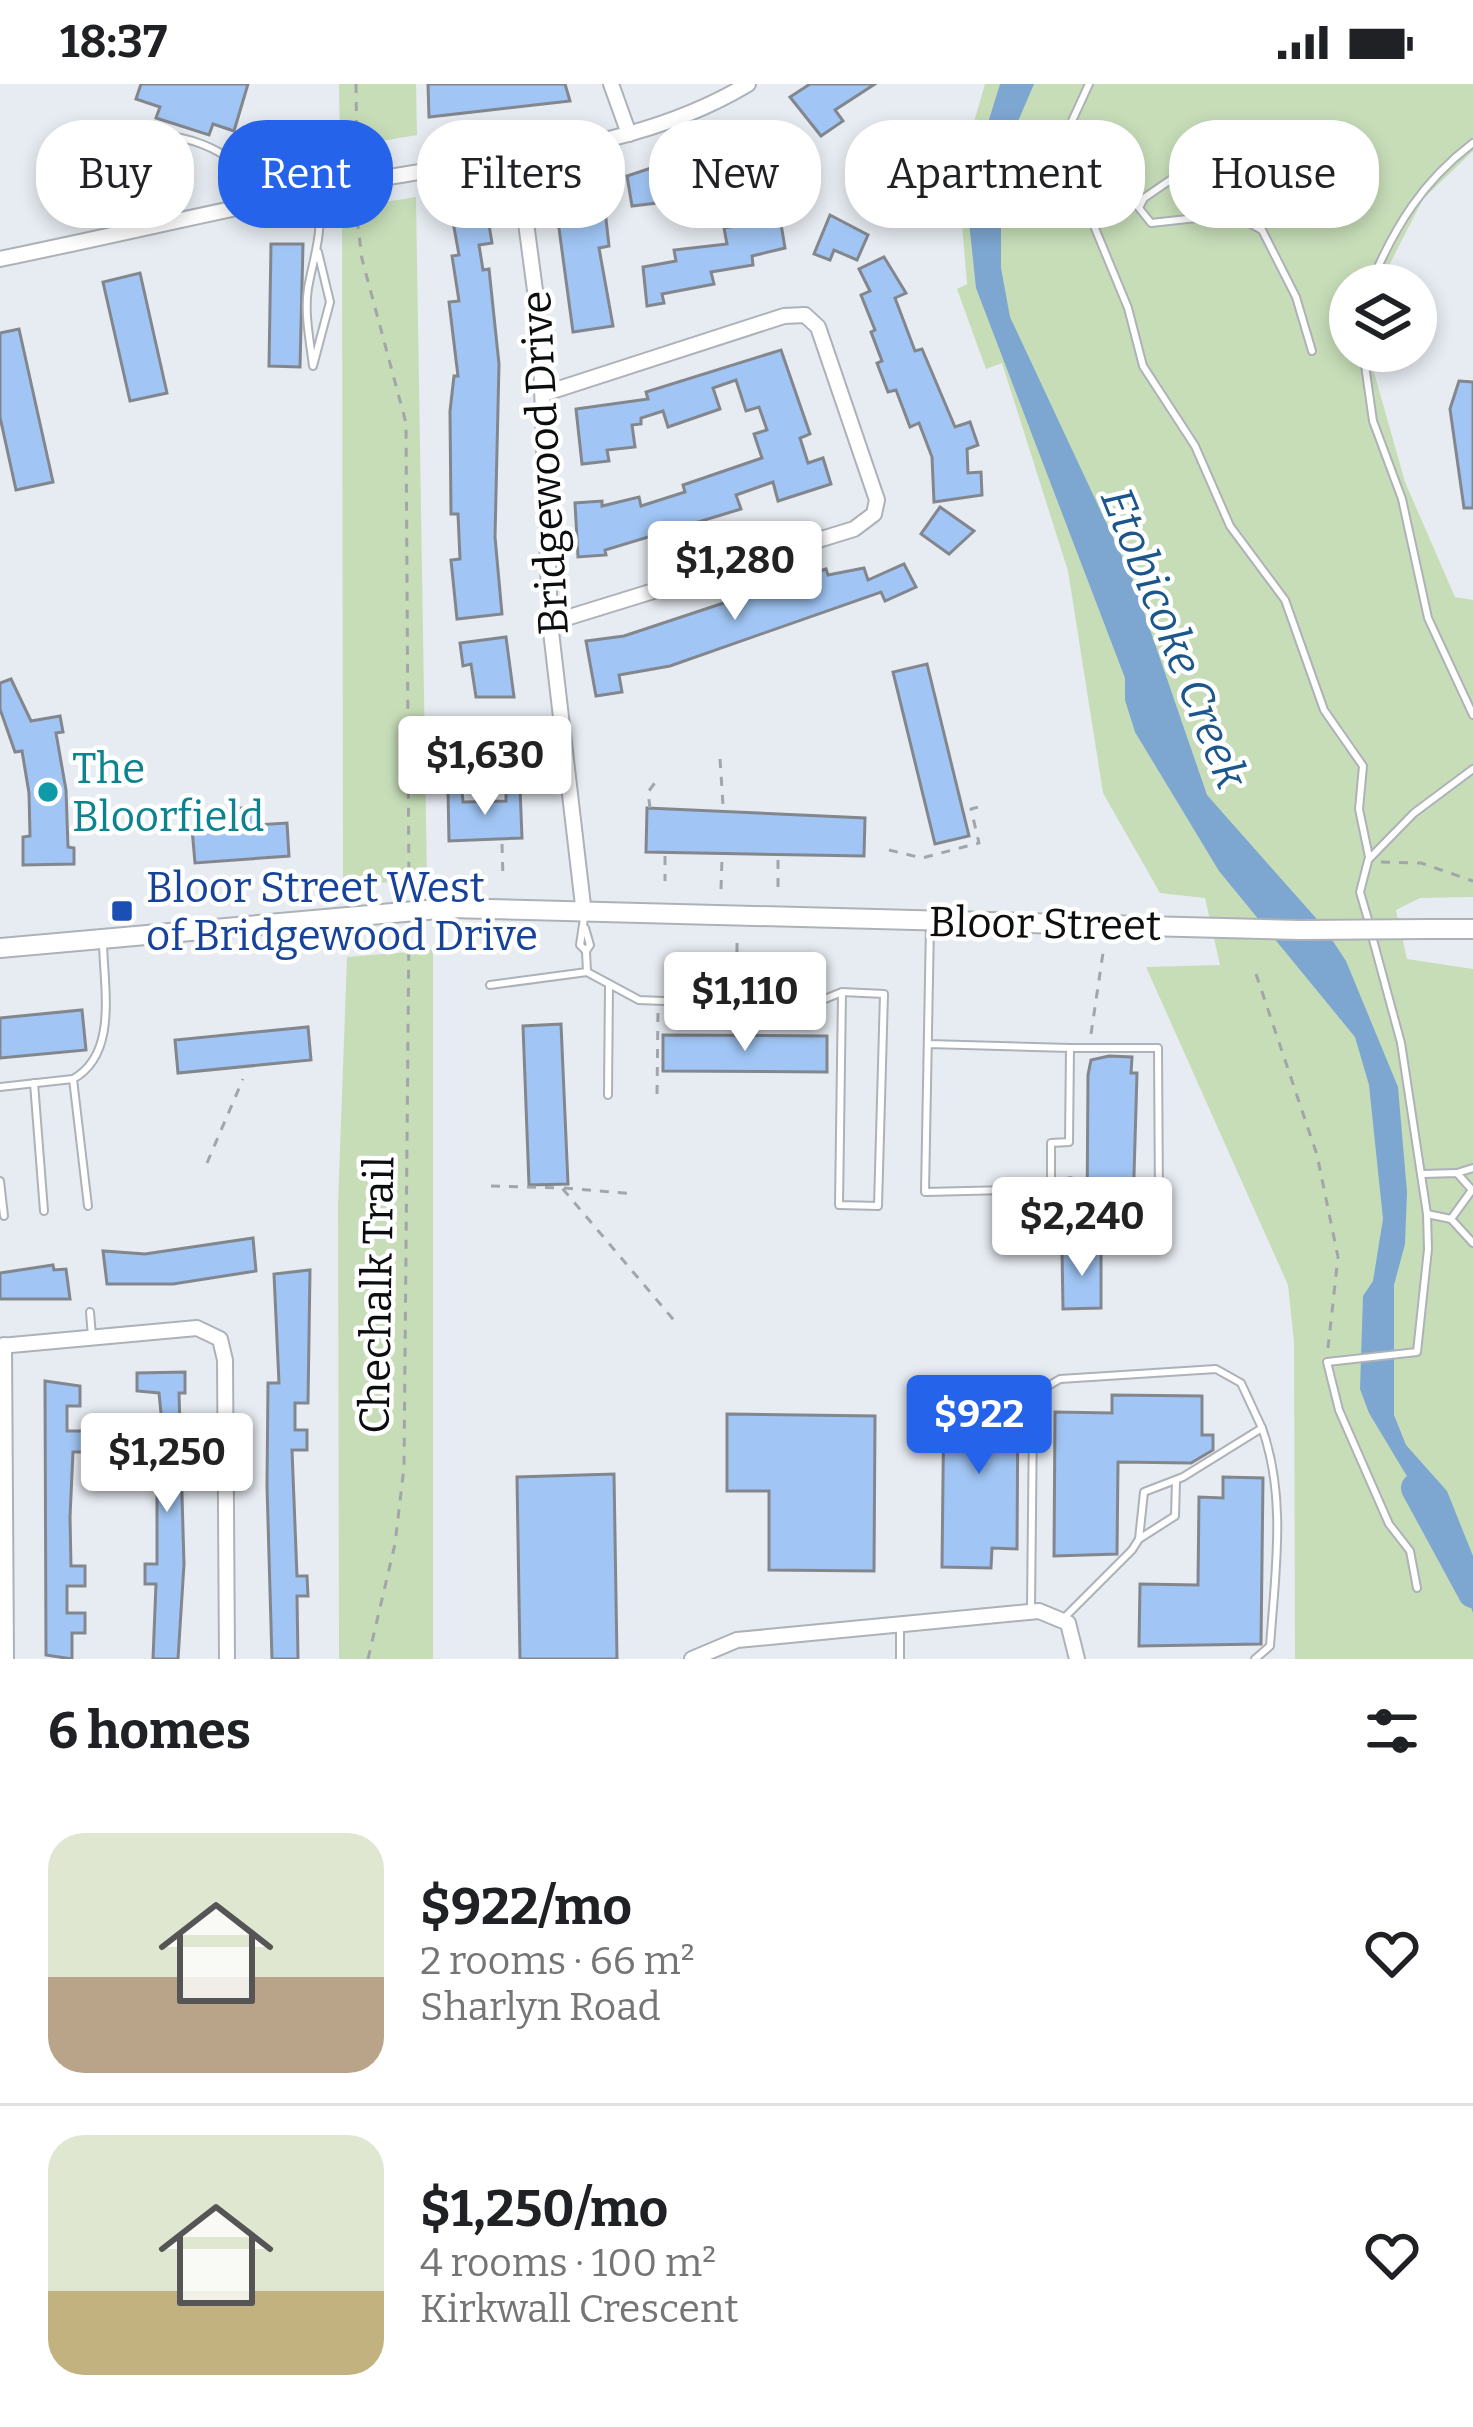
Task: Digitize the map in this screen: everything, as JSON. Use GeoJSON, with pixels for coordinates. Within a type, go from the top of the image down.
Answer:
{"type":"FeatureCollection","features":[{"type":"Feature","properties":{"kind":"main road","name":"Bloor Street"},"geometry":{"type":"LineString","coordinates":[[0,948],[449,908],[585,921],[1473,929]]}},
{"type":"Feature","properties":{"kind":"street"},"geometry":{"type":"LineString","coordinates":[[611,84],[629,134]]}},
{"type":"Feature","properties":{"kind":"street"},"geometry":{"type":"LineString","coordinates":[[625,135],[662,126],[748,84]]}},
{"type":"Feature","properties":{"kind":"street"},"geometry":{"type":"LineString","coordinates":[[0,259],[218,213]]}},
{"type":"Feature","properties":{"kind":"street","name":"Bridgewood Drive"},"geometry":{"type":"LineString","coordinates":[[527,228],[540,328],[550,623],[585,921]]}},
{"type":"Feature","properties":{"kind":"street"},"geometry":{"type":"LineString","coordinates":[[543,394],[784,316],[805,316],[818,327],[878,500],[874,514],[854,529],[550,623]]}},
{"type":"Feature","properties":{"kind":"street"},"geometry":{"type":"LineString","coordinates":[[6,1659],[2,1346],[202,1328],[222,1343],[227,1659]]}},
{"type":"Feature","properties":{"kind":"street"},"geometry":{"type":"LineString","coordinates":[[692,1659],[728,1642],[1031,1612],[1063,1618],[1077,1653]]}},
{"type":"Feature","properties":{"kind":"lane"},"geometry":{"type":"LineString","coordinates":[[1089,84],[1072,121],[1073,176],[1128,308],[1149,378],[1195,446],[1230,526],[1285,600],[1324,710],[1364,766],[1359,809],[1367,862],[1360,892],[1390,991],[1429,1249],[1417,1352],[1327,1361],[1339,1410],[1357,1439],[1389,1524],[1410,1551],[1417,1588]]}},
{"type":"Feature","properties":{"kind":"lane"},"geometry":{"type":"LineString","coordinates":[[116,235],[105,188],[106,166],[122,143],[148,132],[218,153]]}},
{"type":"Feature","properties":{"kind":"lane"},"geometry":{"type":"LineString","coordinates":[[1379,264],[1395,226],[1436,172],[1473,143]]}},
{"type":"Feature","properties":{"kind":"lane"},"geometry":{"type":"LineString","coordinates":[[1169,181],[1144,198],[1139,208],[1151,223],[1169,221]]}},
{"type":"Feature","properties":{"kind":"lane"},"geometry":{"type":"LineString","coordinates":[[318,252],[330,302],[314,366],[308,289],[320,228]]}},
{"type":"Feature","properties":{"kind":"lane"},"geometry":{"type":"LineString","coordinates":[[1258,228],[1305,319],[1312,350]]}},
{"type":"Feature","properties":{"kind":"lane"},"geometry":{"type":"LineString","coordinates":[[1366,372],[1373,421],[1402,499],[1428,618],[1473,715]]}},
{"type":"Feature","properties":{"kind":"lane"},"geometry":{"type":"LineString","coordinates":[[1367,862],[1414,813],[1473,769]]}},
{"type":"Feature","properties":{"kind":"lane"},"geometry":{"type":"LineString","coordinates":[[585,921],[580,945],[586,951],[587,972]]}},
{"type":"Feature","properties":{"kind":"lane"},"geometry":{"type":"LineString","coordinates":[[930,921],[925,1192],[1051,1190],[1070,1181]]}},
{"type":"Feature","properties":{"kind":"lane"},"geometry":{"type":"LineString","coordinates":[[0,1087],[74,1079],[94,1068],[104,1048],[103,939]]}},
{"type":"Feature","properties":{"kind":"lane"},"geometry":{"type":"LineString","coordinates":[[490,986],[587,972],[639,1000],[713,1003],[738,1014],[777,1000],[820,1001],[842,992],[884,994],[878,1206],[839,1205],[842,992]]}},
{"type":"Feature","properties":{"kind":"lane"},"geometry":{"type":"LineString","coordinates":[[608,1095],[609,984]]}},
{"type":"Feature","properties":{"kind":"lane"},"geometry":{"type":"LineString","coordinates":[[928,1044],[1158,1048],[1160,1202]]}},
{"type":"Feature","properties":{"kind":"lane"},"geometry":{"type":"LineString","coordinates":[[1051,1190],[1051,1143],[1069,1147],[1070,1048]]}},
{"type":"Feature","properties":{"kind":"lane"},"geometry":{"type":"LineString","coordinates":[[74,1079],[88,1206]]}},
{"type":"Feature","properties":{"kind":"lane"},"geometry":{"type":"LineString","coordinates":[[34,1083],[44,1211]]}},
{"type":"Feature","properties":{"kind":"lane"},"geometry":{"type":"LineString","coordinates":[[1421,1174],[1457,1174],[1473,1168]]}},
{"type":"Feature","properties":{"kind":"lane"},"geometry":{"type":"LineString","coordinates":[[1451,1219],[1472,1190],[1457,1174]]}},
{"type":"Feature","properties":{"kind":"lane"},"geometry":{"type":"LineString","coordinates":[[0,1181],[4,1216]]}},
{"type":"Feature","properties":{"kind":"lane"},"geometry":{"type":"LineString","coordinates":[[1426,1214],[1451,1219],[1473,1243]]}},
{"type":"Feature","properties":{"kind":"lane"},"geometry":{"type":"LineString","coordinates":[[90,1312],[92,1337]]}},
{"type":"Feature","properties":{"kind":"lane"},"geometry":{"type":"LineString","coordinates":[[1031,1612],[1033,1416],[1048,1386],[1097,1376],[1216,1369],[1241,1383],[1275,1468],[1270,1646],[1255,1659]]}},
{"type":"Feature","properties":{"kind":"lane"},"geometry":{"type":"LineString","coordinates":[[1139,1539],[1140,1495],[1176,1481],[1262,1428]]}},
{"type":"Feature","properties":{"kind":"lane"},"geometry":{"type":"LineString","coordinates":[[1063,1618],[1139,1539],[1175,1516],[1176,1481]]}},
{"type":"Feature","properties":{"kind":"lane"},"geometry":{"type":"LineString","coordinates":[[899,1624],[900,1659]]}},
{"type":"Feature","properties":{"kind":"path"},"geometry":{"type":"LineString","coordinates":[[356,84],[356,120]]}},
{"type":"Feature","properties":{"kind":"path"},"geometry":{"type":"LineString","coordinates":[[358,228],[406,423],[409,894]]}},
{"type":"Feature","properties":{"kind":"path"},"geometry":{"type":"LineString","coordinates":[[720,759],[723,805]]}},
{"type":"Feature","properties":{"kind":"path"},"geometry":{"type":"LineString","coordinates":[[650,808],[648,792],[657,781]]}},
{"type":"Feature","properties":{"kind":"path"},"geometry":{"type":"LineString","coordinates":[[889,850],[922,858],[980,843],[971,809],[982,806]]}},
{"type":"Feature","properties":{"kind":"path"},"geometry":{"type":"LineString","coordinates":[[502,844],[503,878]]}},
{"type":"Feature","properties":{"kind":"path"},"geometry":{"type":"LineString","coordinates":[[665,856],[665,881]]}},
{"type":"Feature","properties":{"kind":"path"},"geometry":{"type":"LineString","coordinates":[[721,889],[722,859]]}},
{"type":"Feature","properties":{"kind":"path"},"geometry":{"type":"LineString","coordinates":[[778,860],[778,890]]}},
{"type":"Feature","properties":{"kind":"path"},"geometry":{"type":"LineString","coordinates":[[1367,862],[1421,863],[1473,881]]}},
{"type":"Feature","properties":{"kind":"path","name":"Chechalk Trail"},"geometry":{"type":"LineString","coordinates":[[368,1659],[395,1544],[404,1467],[409,928]]}},
{"type":"Feature","properties":{"kind":"path"},"geometry":{"type":"LineString","coordinates":[[736,943],[738,1014]]}},
{"type":"Feature","properties":{"kind":"path"},"geometry":{"type":"LineString","coordinates":[[1090,1048],[1102,953]]}},
{"type":"Feature","properties":{"kind":"path"},"geometry":{"type":"LineString","coordinates":[[1256,974],[1317,1155],[1338,1257],[1327,1361]]}},
{"type":"Feature","properties":{"kind":"path"},"geometry":{"type":"LineString","coordinates":[[657,1094],[658,1001]]}},
{"type":"Feature","properties":{"kind":"path"},"geometry":{"type":"LineString","coordinates":[[207,1163],[243,1079]]}},
{"type":"Feature","properties":{"kind":"path"},"geometry":{"type":"LineString","coordinates":[[491,1186],[634,1194]]}},
{"type":"Feature","properties":{"kind":"path"},"geometry":{"type":"LineString","coordinates":[[562,1188],[678,1325]]}},
{"type":"Feature","properties":{"kind":"green space"},"geometry":{"type":"Polygon","coordinates":[[[339,84],[416,84],[417,135],[393,139],[393,120],[340,120],[339,84]]]}},
{"type":"Feature","properties":{"kind":"green space"},"geometry":{"type":"Polygon","coordinates":[[[985,84],[1473,84],[1473,151],[1423,199],[1390,264],[1329,264],[1329,372],[1374,372],[1405,482],[1455,597],[1473,600],[1473,897],[1420,898],[1396,910],[1407,959],[1473,969],[1473,1659],[1295,1659],[1294,1342],[1288,1285],[1146,967],[1220,965],[1205,898],[1160,893],[1103,793],[1068,571],[1002,363],[986,369],[957,289],[967,284],[962,228],[1145,228],[1145,120],[975,120],[985,84]]]}},
{"type":"Feature","properties":{"kind":"green space"},"geometry":{"type":"Polygon","coordinates":[[[416,197],[427,880],[343,885],[342,228],[393,228],[393,201],[416,197]]]}},
{"type":"Feature","properties":{"kind":"green space"},"geometry":{"type":"Polygon","coordinates":[[[433,950],[433,1659],[339,1659],[338,1205],[347,957],[433,950]]]}},
{"type":"Feature","properties":{"kind":"water","name":"Etobicoke Creek"},"geometry":{"type":"Polygon","coordinates":[[[1000,84],[1034,84],[1019,120],[989,120],[1000,84]]]}},
{"type":"Feature","properties":{"kind":"water","name":"Etobicoke Creek"},"geometry":{"type":"Polygon","coordinates":[[[970,228],[1001,228],[1001,268],[1010,317],[1133,580],[1207,795],[1323,926],[1346,961],[1398,1087],[1407,1192],[1405,1244],[1394,1285],[1394,1415],[1406,1445],[1447,1491],[1473,1556],[1473,1613],[1453,1553],[1369,1413],[1360,1389],[1363,1296],[1373,1281],[1383,1219],[1369,1085],[1355,1037],[1219,871],[1135,732],[1125,700],[1125,678],[976,288],[970,228]]]}},
{"type":"Feature","properties":{"kind":"building"},"geometry":{"type":"Polygon","coordinates":[[[141,84],[248,84],[237,120],[218,120],[209,135],[194,130],[194,120],[156,118],[160,107],[136,99],[141,84]]]}},
{"type":"Feature","properties":{"kind":"building"},"geometry":{"type":"Polygon","coordinates":[[[428,84],[565,84],[570,101],[429,117],[428,84]]]}},
{"type":"Feature","properties":{"kind":"building"},"geometry":{"type":"Polygon","coordinates":[[[810,84],[875,84],[835,110],[843,121],[821,136],[821,120],[808,120],[790,97],[810,84]]]}},
{"type":"Feature","properties":{"kind":"building"},"geometry":{"type":"Polygon","coordinates":[[[649,169],[649,204],[632,206],[627,176],[649,169]]]}},
{"type":"Feature","properties":{"kind":"building"},"geometry":{"type":"Polygon","coordinates":[[[830,215],[845,223],[845,228],[868,235],[857,260],[834,250],[830,260],[814,254],[830,215]]]}},
{"type":"Feature","properties":{"kind":"building"},"geometry":{"type":"Polygon","coordinates":[[[454,228],[490,228],[492,243],[479,245],[483,270],[489,269],[499,364],[495,537],[502,614],[457,619],[451,560],[460,559],[458,514],[451,514],[450,411],[454,376],[458,376],[449,302],[459,301],[452,256],[459,255],[454,228]]]}},
{"type":"Feature","properties":{"kind":"building"},"geometry":{"type":"Polygon","coordinates":[[[559,228],[607,228],[609,246],[599,248],[613,326],[573,332],[559,228]]]}},
{"type":"Feature","properties":{"kind":"building"},"geometry":{"type":"Polygon","coordinates":[[[724,228],[782,228],[785,248],[752,256],[753,265],[711,272],[714,284],[662,294],[664,303],[647,306],[643,267],[676,261],[674,250],[727,244],[724,228]]]}},
{"type":"Feature","properties":{"kind":"building"},"geometry":{"type":"Polygon","coordinates":[[[271,244],[303,244],[300,367],[269,366],[271,244]]]}},
{"type":"Feature","properties":{"kind":"building"},"geometry":{"type":"Polygon","coordinates":[[[884,257],[906,293],[895,298],[915,351],[922,349],[955,427],[970,422],[978,445],[967,449],[968,473],[981,472],[982,495],[934,502],[932,457],[919,423],[910,427],[896,390],[888,392],[877,363],[882,361],[871,332],[875,330],[861,295],[870,291],[859,269],[884,257]]]}},
{"type":"Feature","properties":{"kind":"building"},"geometry":{"type":"Polygon","coordinates":[[[140,273],[167,393],[130,401],[103,282],[140,273]]]}},
{"type":"Feature","properties":{"kind":"building"},"geometry":{"type":"Polygon","coordinates":[[[19,329],[53,482],[16,490],[0,417],[0,333],[19,329]]]}},
{"type":"Feature","properties":{"kind":"building"},"geometry":{"type":"Polygon","coordinates":[[[781,350],[810,434],[800,438],[808,463],[823,458],[831,484],[778,501],[773,482],[736,495],[741,509],[605,550],[606,555],[578,557],[575,503],[602,501],[602,506],[639,497],[641,506],[685,492],[683,485],[762,458],[754,434],[767,430],[759,407],[746,411],[736,380],[713,388],[720,409],[668,427],[663,411],[641,418],[641,424],[632,425],[635,447],[607,450],[609,461],[582,464],[576,409],[648,399],[646,392],[781,350]]]}},
{"type":"Feature","properties":{"kind":"building"},"geometry":{"type":"Polygon","coordinates":[[[1459,381],[1473,382],[1473,508],[1464,508],[1450,409],[1459,381]]]}},
{"type":"Feature","properties":{"kind":"building"},"geometry":{"type":"Polygon","coordinates":[[[940,507],[974,531],[949,554],[921,534],[940,507]]]}},
{"type":"Feature","properties":{"kind":"building"},"geometry":{"type":"Polygon","coordinates":[[[904,564],[916,587],[885,601],[881,592],[670,666],[619,675],[622,692],[596,696],[586,641],[624,636],[826,569],[828,575],[864,568],[868,580],[904,564]]]}},
{"type":"Feature","properties":{"kind":"building"},"geometry":{"type":"Polygon","coordinates":[[[506,637],[514,697],[476,697],[471,664],[463,666],[460,643],[506,637]]]}},
{"type":"Feature","properties":{"kind":"building"},"geometry":{"type":"Polygon","coordinates":[[[927,664],[969,836],[935,844],[893,672],[927,664]]]}},
{"type":"Feature","properties":{"kind":"building","name":"The Bloorfield"},"geometry":{"type":"Polygon","coordinates":[[[11,679],[31,721],[60,716],[63,732],[56,733],[66,790],[68,847],[74,848],[74,864],[23,865],[23,837],[30,836],[29,793],[22,751],[15,752],[0,709],[0,683],[11,679]]]}},
{"type":"Feature","properties":{"kind":"building"},"geometry":{"type":"Polygon","coordinates":[[[520,788],[522,838],[449,841],[448,791],[462,791],[463,802],[506,801],[506,789],[520,788]]]}},
{"type":"Feature","properties":{"kind":"building"},"geometry":{"type":"Polygon","coordinates":[[[254,807],[255,825],[287,823],[289,856],[195,863],[192,829],[218,827],[217,810],[254,807]]]}},
{"type":"Feature","properties":{"kind":"building"},"geometry":{"type":"Polygon","coordinates":[[[647,808],[865,818],[864,856],[646,852],[647,808]]]}},
{"type":"Feature","properties":{"kind":"building"},"geometry":{"type":"Polygon","coordinates":[[[82,1010],[86,1050],[0,1058],[0,1018],[82,1010]]]}},
{"type":"Feature","properties":{"kind":"building"},"geometry":{"type":"Polygon","coordinates":[[[561,1024],[568,1184],[529,1185],[523,1026],[561,1024]]]}},
{"type":"Feature","properties":{"kind":"building"},"geometry":{"type":"Polygon","coordinates":[[[308,1027],[311,1060],[178,1073],[175,1040],[308,1027]]]}},
{"type":"Feature","properties":{"kind":"building"},"geometry":{"type":"Polygon","coordinates":[[[663,1035],[827,1036],[827,1072],[663,1071],[663,1035]]]}},
{"type":"Feature","properties":{"kind":"building"},"geometry":{"type":"Polygon","coordinates":[[[1132,1057],[1131,1073],[1137,1073],[1132,1243],[1091,1242],[1092,1217],[1087,1217],[1088,1075],[1091,1060],[1132,1057]]]}},
{"type":"Feature","properties":{"kind":"building"},"geometry":{"type":"Polygon","coordinates":[[[253,1238],[256,1271],[173,1284],[107,1284],[103,1251],[145,1254],[253,1238]]]}},
{"type":"Feature","properties":{"kind":"building"},"geometry":{"type":"Polygon","coordinates":[[[1062,1250],[1101,1250],[1101,1308],[1063,1309],[1062,1250]]]}},
{"type":"Feature","properties":{"kind":"building"},"geometry":{"type":"Polygon","coordinates":[[[53,1265],[54,1270],[66,1269],[70,1299],[0,1299],[0,1273],[53,1265]]]}},
{"type":"Feature","properties":{"kind":"building"},"geometry":{"type":"Polygon","coordinates":[[[310,1270],[308,1403],[295,1403],[295,1430],[307,1430],[307,1450],[292,1450],[297,1576],[307,1576],[308,1596],[297,1596],[298,1659],[272,1659],[267,1486],[268,1383],[279,1383],[274,1274],[310,1270]]]}},
{"type":"Feature","properties":{"kind":"building"},"geometry":{"type":"Polygon","coordinates":[[[185,1372],[185,1393],[179,1393],[184,1564],[178,1659],[153,1659],[156,1584],[145,1584],[145,1564],[157,1564],[157,1477],[146,1477],[146,1457],[163,1457],[163,1433],[159,1393],[137,1391],[137,1373],[185,1372]]]}},
{"type":"Feature","properties":{"kind":"building"},"geometry":{"type":"Polygon","coordinates":[[[45,1381],[80,1386],[80,1406],[67,1406],[67,1431],[84,1431],[84,1452],[73,1452],[70,1517],[71,1566],[85,1566],[85,1586],[67,1586],[67,1613],[85,1613],[85,1633],[72,1633],[72,1659],[46,1655],[45,1381]]]}},
{"type":"Feature","properties":{"kind":"building"},"geometry":{"type":"Polygon","coordinates":[[[944,1392],[1018,1393],[1017,1549],[992,1548],[991,1568],[942,1567],[944,1392]]]}},
{"type":"Feature","properties":{"kind":"building"},"geometry":{"type":"Polygon","coordinates":[[[1112,1395],[1202,1396],[1202,1435],[1213,1435],[1213,1450],[1191,1463],[1118,1462],[1117,1554],[1054,1556],[1055,1412],[1112,1413],[1112,1395]]]}},
{"type":"Feature","properties":{"kind":"building"},"geometry":{"type":"Polygon","coordinates":[[[727,1414],[875,1416],[874,1571],[769,1570],[769,1491],[727,1491],[727,1414]]]}},
{"type":"Feature","properties":{"kind":"building"},"geometry":{"type":"Polygon","coordinates":[[[614,1474],[617,1659],[520,1659],[517,1477],[614,1474]]]}},
{"type":"Feature","properties":{"kind":"building"},"geometry":{"type":"Polygon","coordinates":[[[1223,1477],[1263,1478],[1261,1644],[1139,1646],[1140,1584],[1198,1585],[1199,1497],[1223,1498],[1223,1477]]]}},
{"type":"Feature","properties":{"kind":"waterway","name":"Etobicoke Creek"},"geometry":{"type":"LineString","coordinates":[[1416,1488],[1473,1593]]}},
{"type":"Feature","properties":{"kind":"place","name":"The Bloorfield"},"geometry":{"type":"Point","coordinates":[48,792]}},
{"type":"Feature","properties":{"kind":"place","name":"Bloor Street West of Bridgewood Drive"},"geometry":{"type":"Point","coordinates":[122,911]}}]}
